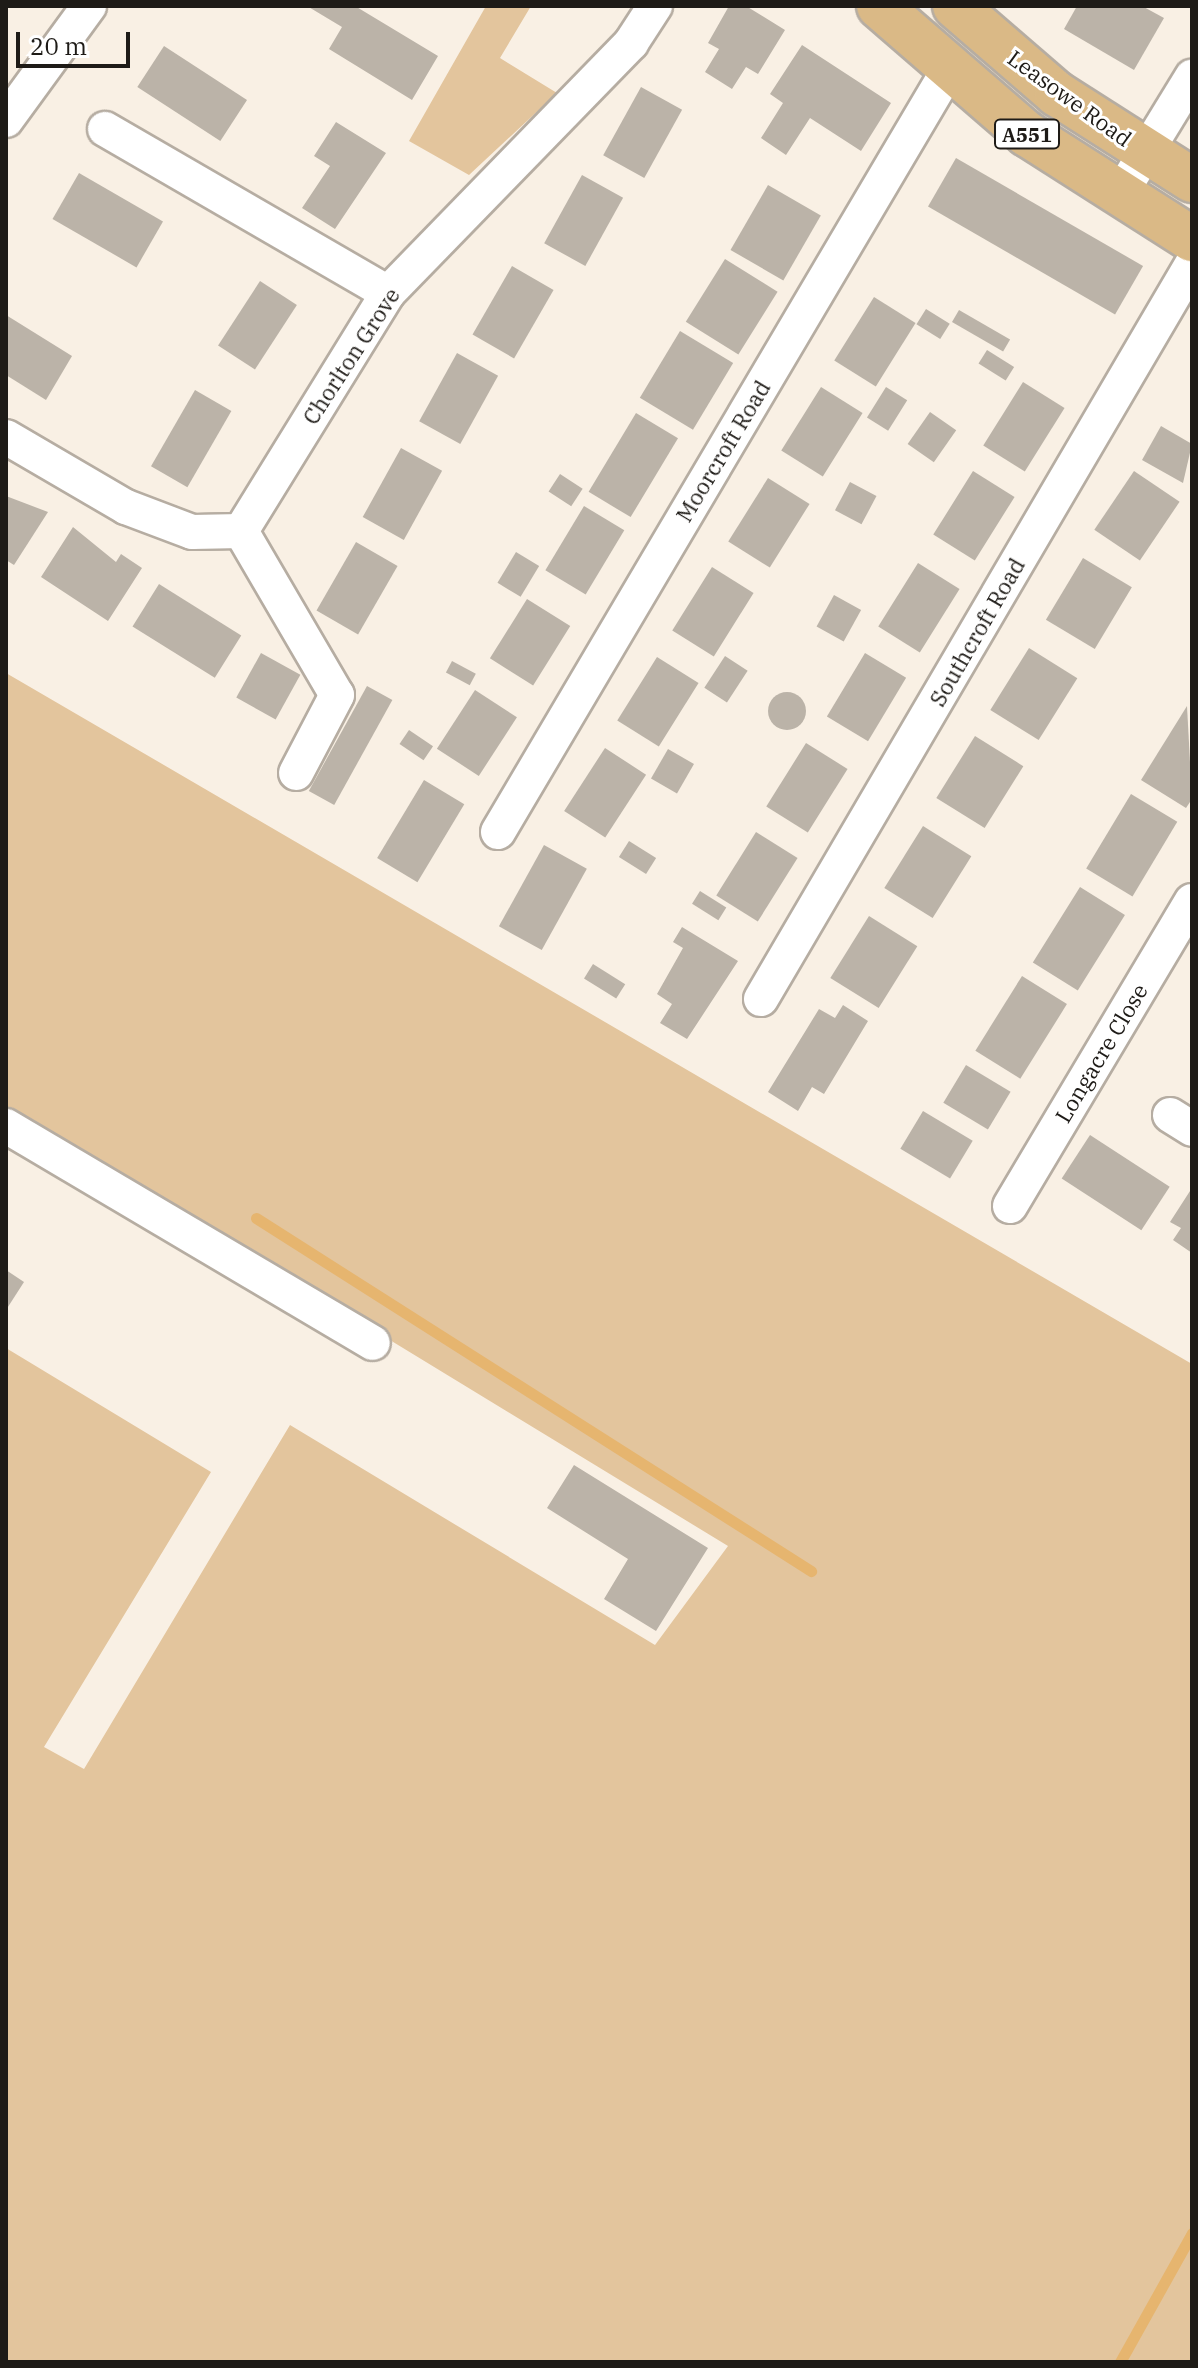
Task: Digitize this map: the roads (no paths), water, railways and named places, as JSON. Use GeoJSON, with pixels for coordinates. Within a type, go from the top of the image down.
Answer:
{"type":"FeatureCollection","features":[{"type":"Feature","properties":{"kind":"main road","name":"A551"},"geometry":{"type":"LineString","coordinates":[[879,6],[1027,134],[1119,196],[1192,239]]}},
{"type":"Feature","properties":{"kind":"main road","name":"Leasowe Road"},"geometry":{"type":"LineString","coordinates":[[955,6],[1057,94],[1192,180]]}},
{"type":"Feature","properties":{"kind":"street"},"geometry":{"type":"LineString","coordinates":[[6,120],[89,6]]}},
{"type":"Feature","properties":{"kind":"street","name":"Chorlton Grove"},"geometry":{"type":"LineString","coordinates":[[241,531],[388,293],[631,43],[655,6]]}},
{"type":"Feature","properties":{"kind":"street","name":"Moorcroft Road"},"geometry":{"type":"LineString","coordinates":[[498,832],[949,69]]}},
{"type":"Feature","properties":{"kind":"street"},"geometry":{"type":"LineString","coordinates":[[1119,196],[1192,77]]}},
{"type":"Feature","properties":{"kind":"street"},"geometry":{"type":"LineString","coordinates":[[105,129],[388,293]]}},
{"type":"Feature","properties":{"kind":"street","name":"Southcroft Road"},"geometry":{"type":"LineString","coordinates":[[761,999],[1192,264]]}},
{"type":"Feature","properties":{"kind":"street"},"geometry":{"type":"LineString","coordinates":[[6,437],[126,507],[192,532],[241,531],[337,695],[296,773]]}},
{"type":"Feature","properties":{"kind":"street","name":"Longacre Close"},"geometry":{"type":"LineString","coordinates":[[1010,1206],[1192,901]]}},
{"type":"Feature","properties":{"kind":"street"},"geometry":{"type":"LineString","coordinates":[[6,1126],[373,1343]]}},
{"type":"Feature","properties":{"kind":"waterway"},"geometry":{"type":"LineString","coordinates":[[256,1218],[811,1571]]}},
{"type":"Feature","properties":{"kind":"waterway"},"geometry":{"type":"LineString","coordinates":[[1120,2362],[1192,2233]]}}]}
